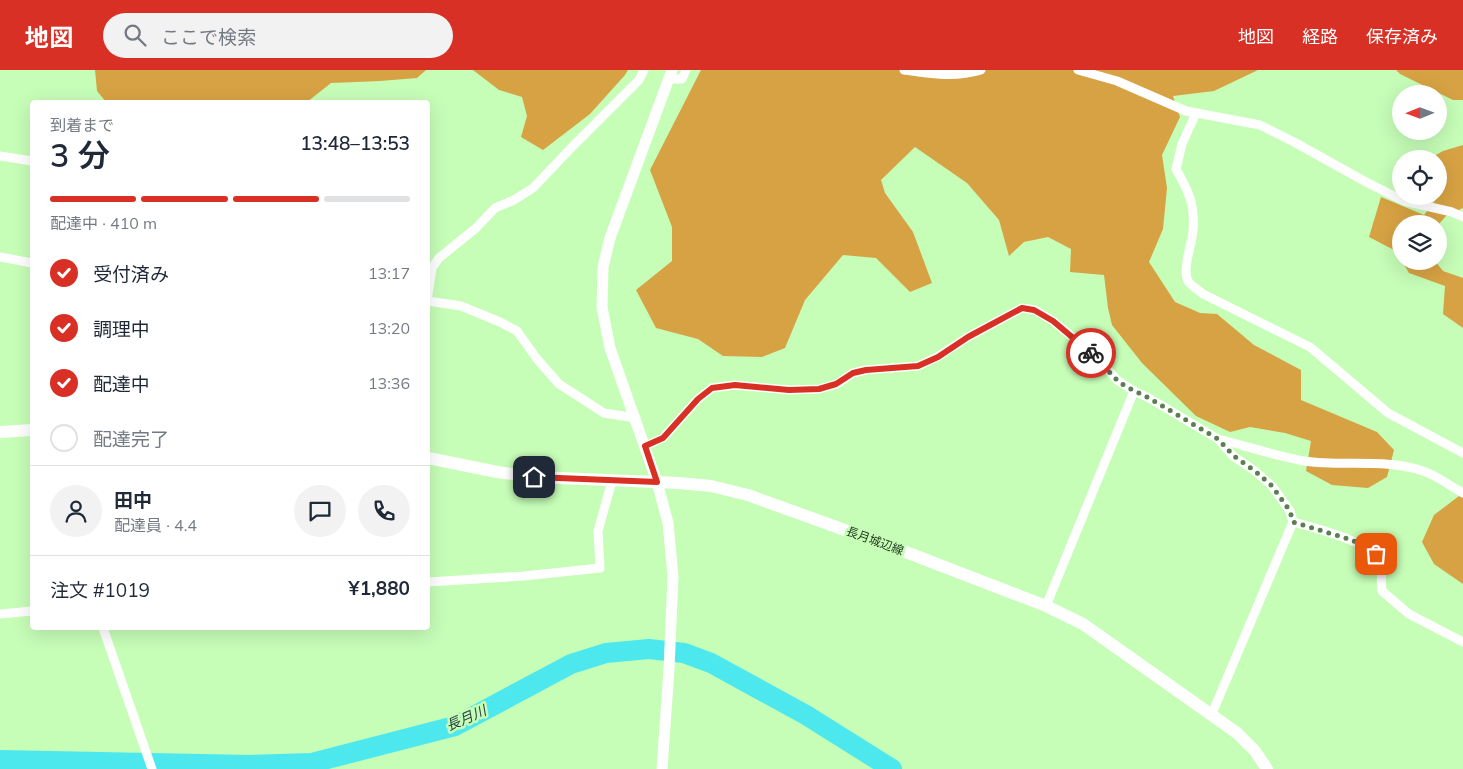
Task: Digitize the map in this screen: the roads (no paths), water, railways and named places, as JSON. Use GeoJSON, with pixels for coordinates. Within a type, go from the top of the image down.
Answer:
{"type":"FeatureCollection","features":[{"type":"Feature","properties":{"kind":"main road"},"geometry":{"type":"LineString","coordinates":[[0,432],[30,430]]}},
{"type":"Feature","properties":{"kind":"main road","name":"長月城辺線"},"geometry":{"type":"LineString","coordinates":[[430,458],[497,472],[534,477],[711,486],[748,495],[911,554],[1046,606],[1083,624],[1237,733],[1255,751],[1267,769]]}},
{"type":"Feature","properties":{"kind":"street"},"geometry":{"type":"LineString","coordinates":[[430,281],[432,268],[439,258],[476,228],[495,208],[514,200],[533,188],[639,80],[644,70]]}},
{"type":"Feature","properties":{"kind":"street"},"geometry":{"type":"LineString","coordinates":[[662,769],[673,576],[668,523],[636,418],[610,348],[602,307],[603,267],[610,238],[670,75],[682,79],[686,70]]}},
{"type":"Feature","properties":{"kind":"street"},"geometry":{"type":"LineString","coordinates":[[904,70],[943,76],[966,75],[981,70]]}},
{"type":"Feature","properties":{"kind":"street"},"geometry":{"type":"LineString","coordinates":[[1078,70],[1117,81],[1196,113],[1260,126],[1294,142],[1404,201],[1452,212],[1463,217]]}},
{"type":"Feature","properties":{"kind":"street"},"geometry":{"type":"LineString","coordinates":[[1196,113],[1182,144],[1176,169],[1190,194],[1192,207],[1193,232],[1187,272],[1188,281],[1203,294],[1310,347],[1388,413],[1463,453]]}},
{"type":"Feature","properties":{"kind":"street"},"geometry":{"type":"LineString","coordinates":[[0,156],[30,161]]}},
{"type":"Feature","properties":{"kind":"street"},"geometry":{"type":"LineString","coordinates":[[0,257],[30,262]]}},
{"type":"Feature","properties":{"kind":"street"},"geometry":{"type":"LineString","coordinates":[[430,302],[461,306],[517,330],[537,359],[559,384],[604,414],[636,418]]}},
{"type":"Feature","properties":{"kind":"street"},"geometry":{"type":"LineString","coordinates":[[645,446],[663,438],[698,399],[712,388],[735,385],[789,390],[819,389],[836,384],[853,373],[866,370],[918,366],[938,357],[968,337],[1022,308],[1034,310],[1053,321],[1097,357],[1117,380],[1218,439],[1234,456],[1272,486],[1290,511],[1293,522],[1211,716]]}},
{"type":"Feature","properties":{"kind":"street"},"geometry":{"type":"LineString","coordinates":[[1046,606],[1134,391]]}},
{"type":"Feature","properties":{"kind":"street"},"geometry":{"type":"LineString","coordinates":[[1218,439],[1302,461],[1392,464],[1424,471],[1463,493]]}},
{"type":"Feature","properties":{"kind":"street"},"geometry":{"type":"LineString","coordinates":[[430,582],[524,576],[600,568],[598,531],[612,481]]}},
{"type":"Feature","properties":{"kind":"street"},"geometry":{"type":"LineString","coordinates":[[1293,522],[1352,540],[1376,554],[1381,563],[1382,591],[1409,614],[1463,642]]}},
{"type":"Feature","properties":{"kind":"street"},"geometry":{"type":"LineString","coordinates":[[0,614],[30,612]]}},
{"type":"Feature","properties":{"kind":"street"},"geometry":{"type":"LineString","coordinates":[[104,630],[152,769]]}},
{"type":"Feature","properties":{"kind":"waterway","name":"長月川"},"geometry":{"type":"LineString","coordinates":[[0,760],[250,765],[312,763],[455,726],[571,664],[606,653],[649,649],[684,653],[711,663],[806,715],[892,769]]}}]}
